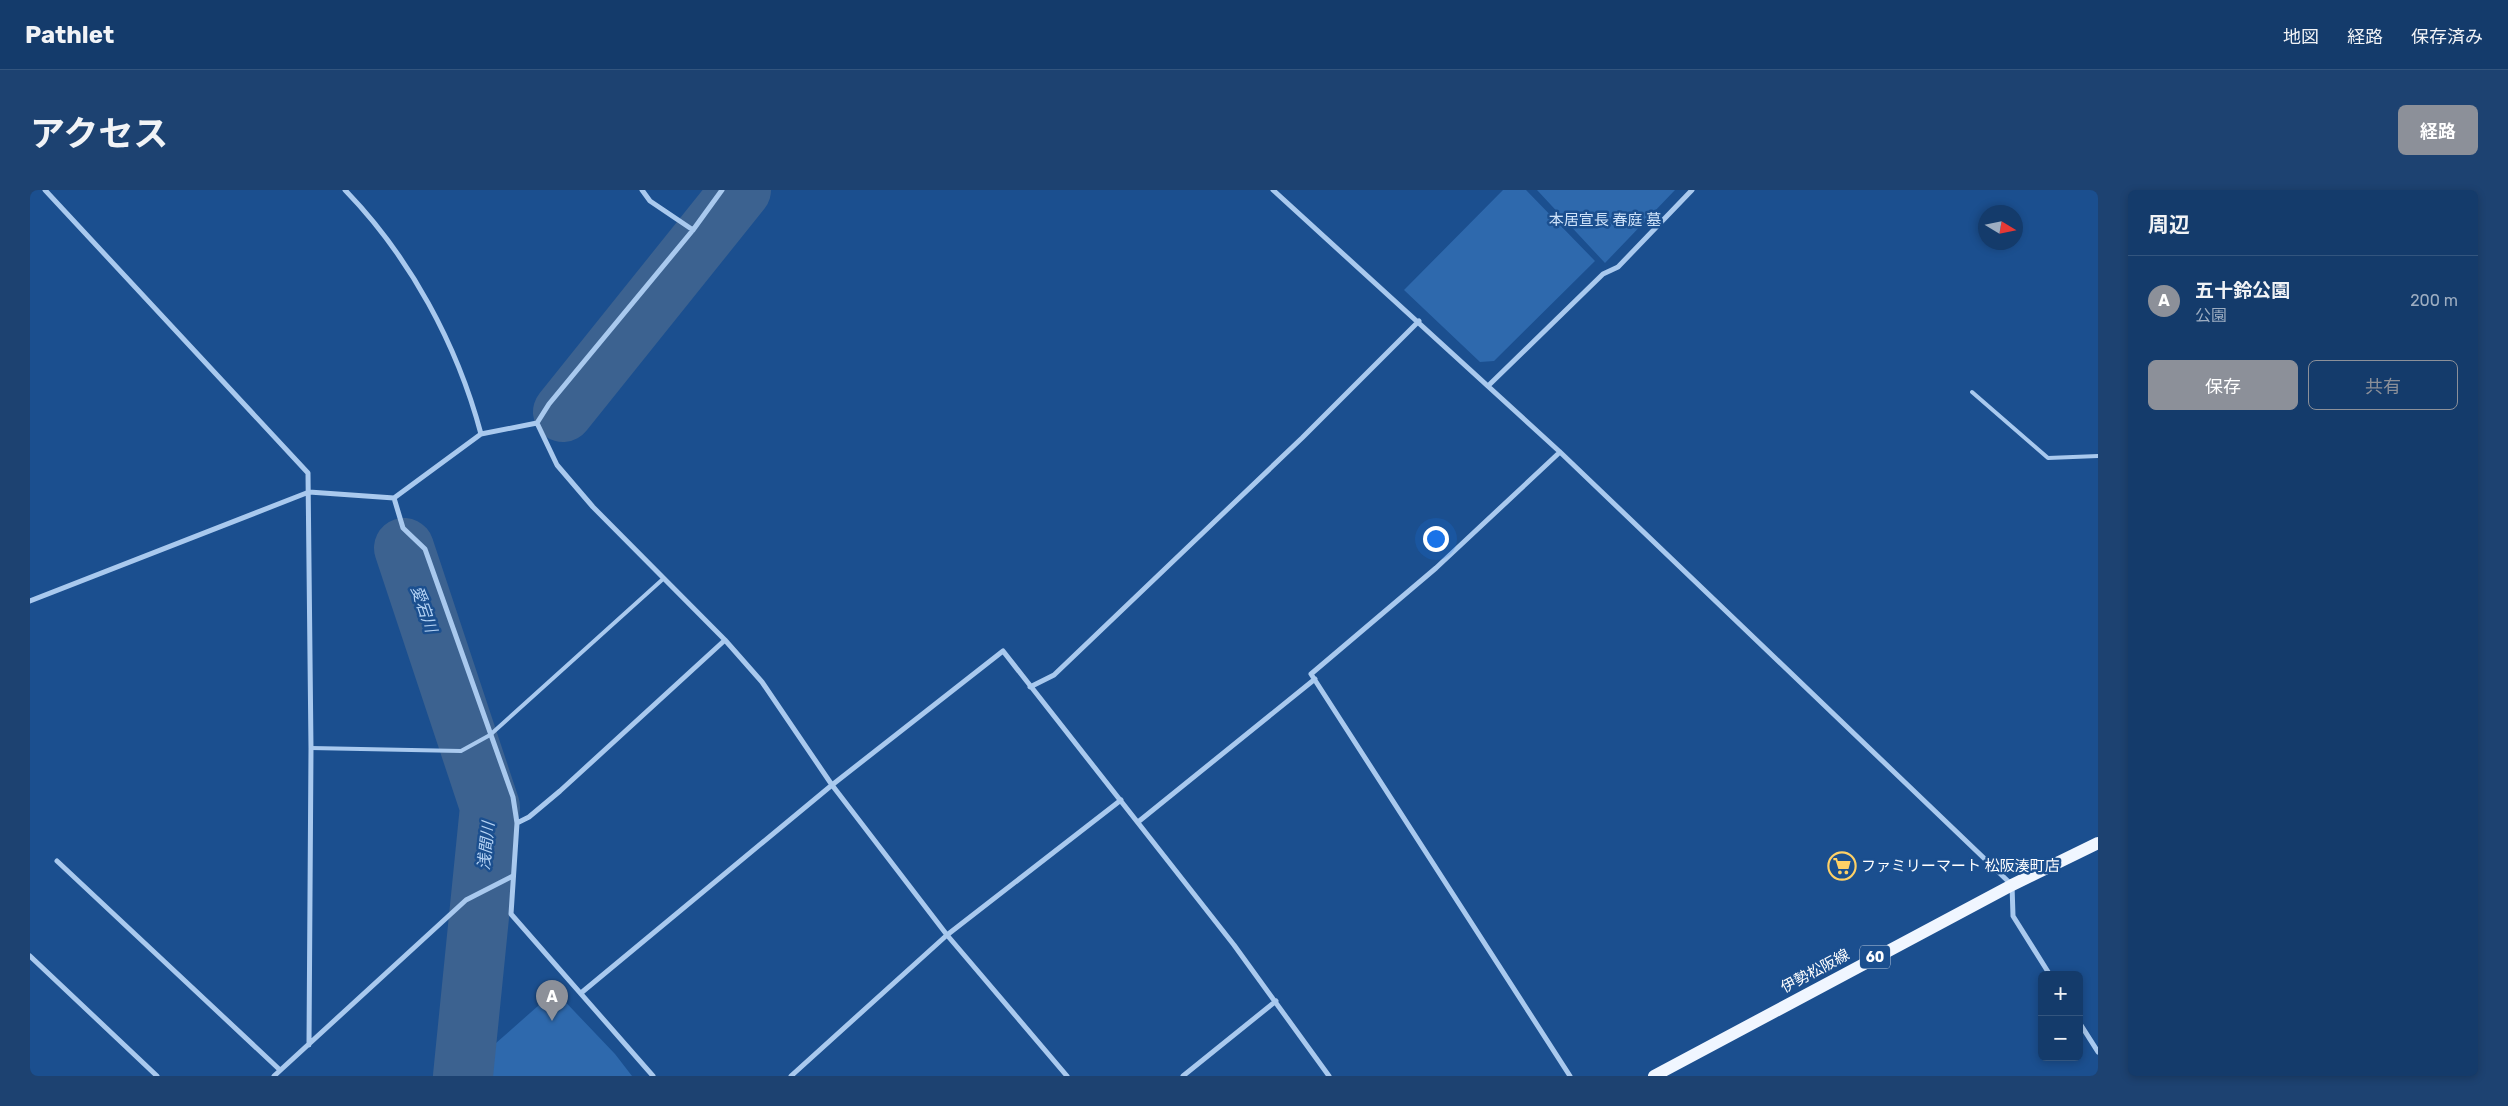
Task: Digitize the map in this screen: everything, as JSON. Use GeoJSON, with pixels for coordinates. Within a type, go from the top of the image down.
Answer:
{"type":"FeatureCollection","features":[{"type":"Feature","properties":{"kind":"main road","name":"伊勢松阪線"},"geometry":{"type":"LineString","coordinates":[[1654,1076],[2012,885],[2098,843]]}},
{"type":"Feature","properties":{"kind":"street"},"geometry":{"type":"LineString","coordinates":[[45,190],[308,473],[311,748],[309,1045]]}},
{"type":"Feature","properties":{"kind":"street"},"geometry":{"type":"LineString","coordinates":[[346,190],[361,206],[399,256],[430,305],[458,364],[471,397],[481,434]]}},
{"type":"Feature","properties":{"kind":"street"},"geometry":{"type":"LineString","coordinates":[[642,190],[650,201],[693,230]]}},
{"type":"Feature","properties":{"kind":"street"},"geometry":{"type":"LineString","coordinates":[[30,601],[309,492],[394,498],[481,434],[537,423],[549,404],[693,230],[722,190]]}},
{"type":"Feature","properties":{"kind":"street"},"geometry":{"type":"LineString","coordinates":[[1273,190],[1489,385],[2012,885],[2013,916],[2047,971]]}},
{"type":"Feature","properties":{"kind":"street"},"geometry":{"type":"LineString","coordinates":[[1489,385],[1603,274],[1618,268],[1692,190]]}},
{"type":"Feature","properties":{"kind":"street"},"geometry":{"type":"LineString","coordinates":[[1030,687],[1054,675],[1302,438],[1419,321]]}},
{"type":"Feature","properties":{"kind":"street"},"geometry":{"type":"LineString","coordinates":[[537,423],[557,466],[592,507],[725,640],[762,682],[832,785],[947,935],[1067,1076]]}},
{"type":"Feature","properties":{"kind":"street"},"geometry":{"type":"LineString","coordinates":[[1560,452],[1436,568],[1311,674],[1570,1076]]}},
{"type":"Feature","properties":{"kind":"street"},"geometry":{"type":"LineString","coordinates":[[394,498],[403,528],[424,549],[513,797],[517,822],[511,914],[653,1076]]}},
{"type":"Feature","properties":{"kind":"street"},"geometry":{"type":"LineString","coordinates":[[517,822],[529,817],[560,791],[725,640]]}},
{"type":"Feature","properties":{"kind":"street"},"geometry":{"type":"LineString","coordinates":[[581,993],[832,785],[1003,652],[1121,800],[1276,1001],[1328,1076]]}},
{"type":"Feature","properties":{"kind":"street"},"geometry":{"type":"LineString","coordinates":[[1138,822],[1315,679]]}},
{"type":"Feature","properties":{"kind":"street"},"geometry":{"type":"LineString","coordinates":[[791,1076],[947,935],[1121,800]]}},
{"type":"Feature","properties":{"kind":"street"},"geometry":{"type":"LineString","coordinates":[[57,861],[280,1070]]}},
{"type":"Feature","properties":{"kind":"street"},"geometry":{"type":"LineString","coordinates":[[274,1076],[466,900],[512,877]]}},
{"type":"Feature","properties":{"kind":"street"},"geometry":{"type":"LineString","coordinates":[[30,956],[156,1076]]}},
{"type":"Feature","properties":{"kind":"street"},"geometry":{"type":"LineString","coordinates":[[1184,1076],[1276,1001]]}},
{"type":"Feature","properties":{"kind":"street"},"geometry":{"type":"LineString","coordinates":[[2083,1028],[2098,1052]]}},
{"type":"Feature","properties":{"kind":"lane"},"geometry":{"type":"LineString","coordinates":[[1972,392],[2048,458],[2098,456]]}},
{"type":"Feature","properties":{"kind":"lane"},"geometry":{"type":"LineString","coordinates":[[311,748],[461,751],[490,735],[663,579]]}},
{"type":"Feature","properties":{"kind":"green space"},"geometry":{"type":"Polygon","coordinates":[[[1503,190],[1526,190],[1595,261],[1494,361],[1480,362],[1404,290],[1503,190]]]}},
{"type":"Feature","properties":{"kind":"green space","name":"本居宣長 春庭 墓"},"geometry":{"type":"Polygon","coordinates":[[[1537,190],[1675,190],[1605,263],[1537,190]]]}},
{"type":"Feature","properties":{"kind":"green space"},"geometry":{"type":"Polygon","coordinates":[[[555,991],[615,1054],[632,1076],[483,1076],[488,1050],[555,991]]]}},
{"type":"Feature","properties":{"kind":"waterway"},"geometry":{"type":"LineString","coordinates":[[563,412],[741,190]]}},
{"type":"Feature","properties":{"kind":"waterway","name":"浅間川"},"geometry":{"type":"LineString","coordinates":[[404,548],[490,807],[463,1076]]}},
{"type":"Feature","properties":{"kind":"place","name":"ファミリーマート 松阪湊町店"},"geometry":{"type":"Point","coordinates":[1842,866]}},
{"type":"Feature","properties":{"kind":"place","name":"五十鈴公園"},"geometry":{"type":"Point","coordinates":[552,1021]}},
{"type":"Feature","properties":{"kind":"water label","name":"愛宕川"},"geometry":{"type":"Point","coordinates":[424,609]}}]}
